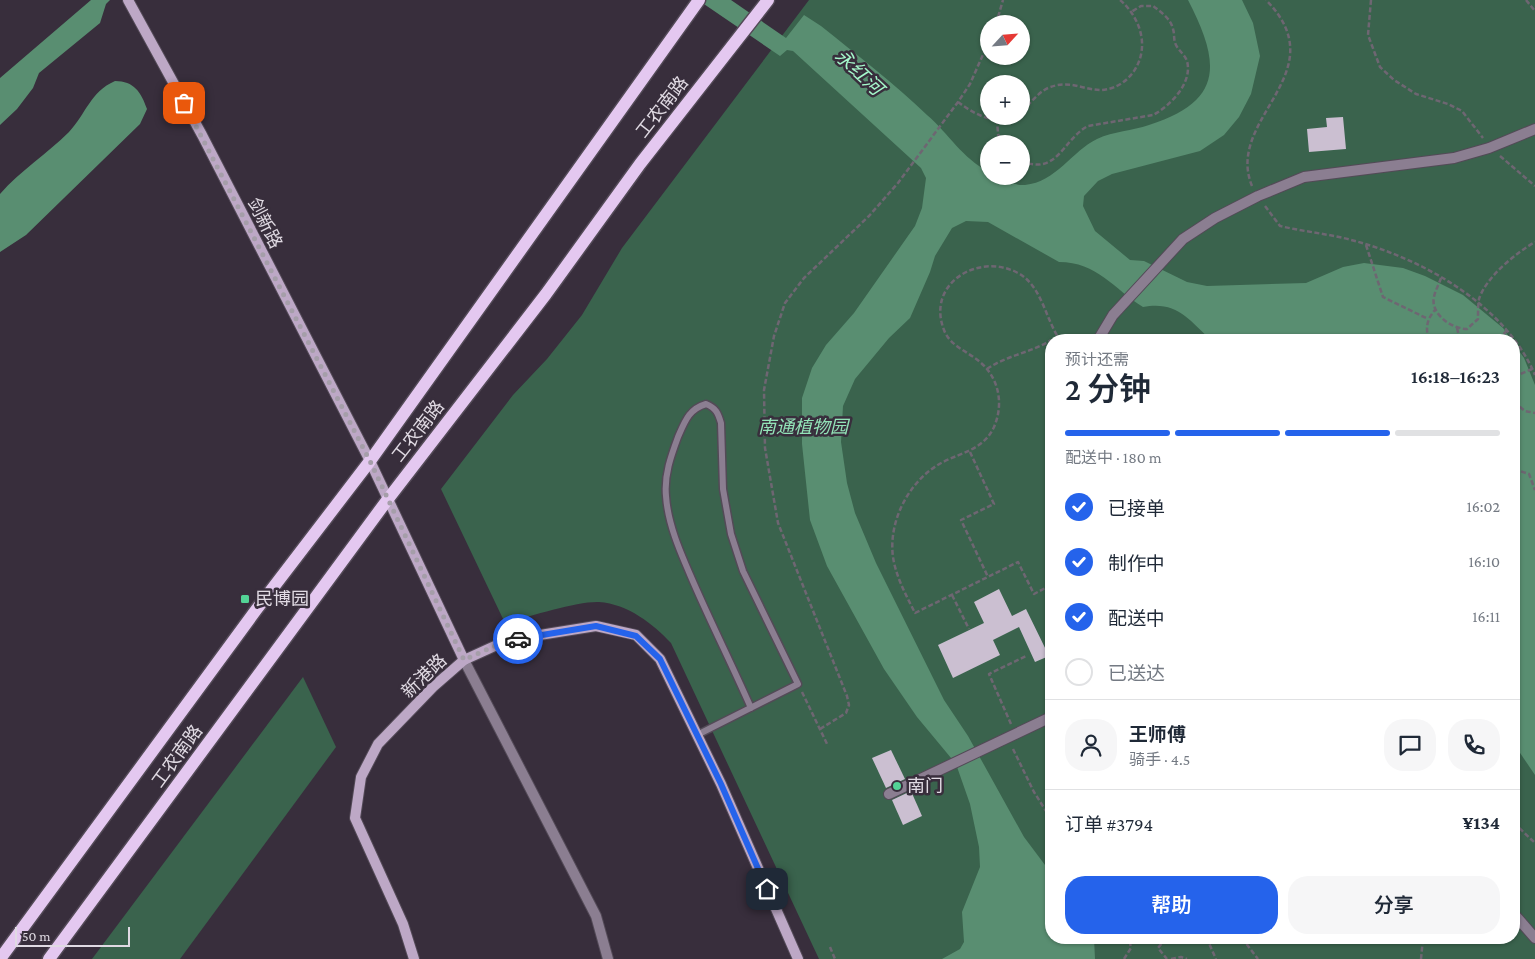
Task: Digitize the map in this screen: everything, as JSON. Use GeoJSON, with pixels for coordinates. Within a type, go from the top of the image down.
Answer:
{"type":"FeatureCollection","features":[{"type":"Feature","properties":{"kind":"main road","name":"工农南路"},"geometry":{"type":"LineString","coordinates":[[49,959],[388,499],[546,294],[640,164],[768,0]]}},
{"type":"Feature","properties":{"kind":"main road","name":"工农南路"},"geometry":{"type":"LineString","coordinates":[[0,959],[256,610],[370,461],[696,5]]}},
{"type":"Feature","properties":{"kind":"street","name":"剑新路"},"geometry":{"type":"LineString","coordinates":[[128,0],[202,135],[370,461],[464,660]]}},
{"type":"Feature","properties":{"kind":"street"},"geometry":{"type":"LineString","coordinates":[[1102,334],[1120,307],[1183,239],[1215,218],[1258,196],[1304,178],[1454,158],[1489,148],[1535,129]]}},
{"type":"Feature","properties":{"kind":"street","name":"新港路"},"geometry":{"type":"LineString","coordinates":[[414,959],[403,924],[355,818],[360,778],[378,744],[433,687],[464,660],[508,640],[596,626],[636,636],[660,659],[697,734],[798,959]]}},
{"type":"Feature","properties":{"kind":"street"},"geometry":{"type":"LineString","coordinates":[[464,660],[596,916],[608,959]]}},
{"type":"Feature","properties":{"kind":"street"},"geometry":{"type":"LineString","coordinates":[[889,794],[1045,720]]}},
{"type":"Feature","properties":{"kind":"street"},"geometry":{"type":"LineString","coordinates":[[1520,921],[1535,938]]}},
{"type":"Feature","properties":{"kind":"lane"},"geometry":{"type":"LineString","coordinates":[[697,734],[798,684],[743,571],[731,534],[723,488],[718,412],[713,406],[706,404],[698,406],[689,413],[672,452],[666,474],[666,496],[670,520],[684,561],[752,708]]}},
{"type":"Feature","properties":{"kind":"path"},"geometry":{"type":"LineString","coordinates":[[999,15],[1003,0]]}},
{"type":"Feature","properties":{"kind":"path"},"geometry":{"type":"LineString","coordinates":[[1030,103],[1048,88],[1063,84],[1100,90],[1124,82],[1141,62],[1143,45],[1140,30],[1132,12],[1120,0]]}},
{"type":"Feature","properties":{"kind":"path"},"geometry":{"type":"LineString","coordinates":[[1266,0],[1281,17],[1291,51],[1289,65],[1282,85],[1254,134],[1249,152],[1248,170],[1251,184],[1258,196],[1280,226],[1366,245],[1406,260],[1441,278],[1494,314],[1510,334]]}},
{"type":"Feature","properties":{"kind":"path"},"geometry":{"type":"LineString","coordinates":[[1371,0],[1368,35],[1380,68],[1394,80],[1416,94],[1439,100],[1462,111],[1476,126],[1489,148],[1535,186]]}},
{"type":"Feature","properties":{"kind":"path"},"geometry":{"type":"LineString","coordinates":[[1526,0],[1535,11]]}},
{"type":"Feature","properties":{"kind":"path"},"geometry":{"type":"LineString","coordinates":[[1030,163],[1040,165],[1052,161],[1058,157],[1079,131],[1088,126],[1153,115],[1162,110],[1178,94],[1187,73],[1187,62],[1176,45],[1169,21],[1152,6],[1141,6],[1132,12]]}},
{"type":"Feature","properties":{"kind":"path"},"geometry":{"type":"LineString","coordinates":[[820,729],[846,713],[849,705],[778,523],[765,448],[764,390],[774,336],[785,302],[804,278],[869,216],[909,169],[970,84],[980,61]]}},
{"type":"Feature","properties":{"kind":"path"},"geometry":{"type":"LineString","coordinates":[[958,102],[974,114],[980,115]]}},
{"type":"Feature","properties":{"kind":"path"},"geometry":{"type":"LineString","coordinates":[[1441,278],[1433,298],[1436,310],[1446,321],[1457,328],[1467,329],[1478,319],[1482,291],[1508,261],[1535,242]]}},
{"type":"Feature","properties":{"kind":"path"},"geometry":{"type":"LineString","coordinates":[[1366,245],[1382,297],[1428,318]]}},
{"type":"Feature","properties":{"kind":"path"},"geometry":{"type":"LineString","coordinates":[[1045,588],[1034,594],[1018,562],[915,613],[900,583],[893,556],[895,524],[906,498],[922,477],[944,461],[970,452],[987,438],[994,428],[999,413],[999,393],[987,369],[949,340],[941,322],[942,302],[945,292],[953,280],[967,271],[980,266],[995,265],[1019,273],[1039,295],[1049,321],[1057,334]]}},
{"type":"Feature","properties":{"kind":"path"},"geometry":{"type":"LineString","coordinates":[[1428,334],[1426,328],[1428,318],[1436,310]]}},
{"type":"Feature","properties":{"kind":"path"},"geometry":{"type":"LineString","coordinates":[[1457,328],[1458,334]]}},
{"type":"Feature","properties":{"kind":"path"},"geometry":{"type":"LineString","coordinates":[[1503,334],[1507,330]]}},
{"type":"Feature","properties":{"kind":"path"},"geometry":{"type":"LineString","coordinates":[[987,369],[1008,356],[1036,349],[1045,344]]}},
{"type":"Feature","properties":{"kind":"path"},"geometry":{"type":"LineString","coordinates":[[1520,350],[1535,375]]}},
{"type":"Feature","properties":{"kind":"path"},"geometry":{"type":"LineString","coordinates":[[1520,374],[1532,369]]}},
{"type":"Feature","properties":{"kind":"path"},"geometry":{"type":"LineString","coordinates":[[1520,407],[1525,411],[1535,413]]}},
{"type":"Feature","properties":{"kind":"path"},"geometry":{"type":"LineString","coordinates":[[970,452],[994,504],[961,520],[988,577]]}},
{"type":"Feature","properties":{"kind":"path"},"geometry":{"type":"LineString","coordinates":[[1520,471],[1529,474],[1535,490]]}},
{"type":"Feature","properties":{"kind":"path"},"geometry":{"type":"LineString","coordinates":[[952,595],[969,629]]}},
{"type":"Feature","properties":{"kind":"path"},"geometry":{"type":"LineString","coordinates":[[1026,656],[989,674],[1034,792],[1045,809]]}},
{"type":"Feature","properties":{"kind":"path"},"geometry":{"type":"LineString","coordinates":[[798,684],[828,746]]}},
{"type":"Feature","properties":{"kind":"path"},"geometry":{"type":"LineString","coordinates":[[1520,829],[1535,843]]}},
{"type":"Feature","properties":{"kind":"path"},"geometry":{"type":"LineString","coordinates":[[1124,959],[1131,948],[1130,944]]}},
{"type":"Feature","properties":{"kind":"path"},"geometry":{"type":"LineString","coordinates":[[1161,944],[1158,948],[1162,956],[1167,959]]}},
{"type":"Feature","properties":{"kind":"path"},"geometry":{"type":"LineString","coordinates":[[1209,944],[1216,959]]}},
{"type":"Feature","properties":{"kind":"path"},"geometry":{"type":"LineString","coordinates":[[1247,944],[1258,959]]}},
{"type":"Feature","properties":{"kind":"path"},"geometry":{"type":"LineString","coordinates":[[1421,959],[1423,944]]}},
{"type":"Feature","properties":{"kind":"path"},"geometry":{"type":"LineString","coordinates":[[830,947],[835,959]]}},
{"type":"Feature","properties":{"kind":"path"},"geometry":{"type":"LineString","coordinates":[[1171,959],[1181,957],[1187,959]]}},
{"type":"Feature","properties":{"kind":"green space","name":"南通植物园"},"geometry":{"type":"Polygon","coordinates":[[[809,0],[1535,0],[1535,959],[819,959],[671,643],[639,616],[620,607],[599,602],[566,607],[505,623],[441,489],[513,395],[547,359],[582,315],[622,248],[809,0]]]}},
{"type":"Feature","properties":{"kind":"green space"},"geometry":{"type":"Polygon","coordinates":[[[303,677],[336,747],[180,959],[92,959],[303,677]]]}},
{"type":"Feature","properties":{"kind":"water"},"geometry":{"type":"Polygon","coordinates":[[[91,0],[110,0],[106,4],[100,23],[39,73],[33,88],[17,109],[0,125],[0,78],[91,0]]]}},
{"type":"Feature","properties":{"kind":"water","name":"永红河"},"geometry":{"type":"Polygon","coordinates":[[[698,0],[731,0],[786,38],[804,15],[821,26],[875,69],[935,122],[963,153],[980,167],[980,185],[1030,185],[1055,172],[1088,144],[1097,139],[1149,125],[1174,115],[1192,104],[1203,91],[1209,77],[1210,60],[1199,22],[1188,0],[1242,0],[1253,23],[1260,56],[1251,94],[1239,117],[1224,135],[1200,151],[1112,174],[1098,181],[1084,196],[1083,206],[1095,231],[1130,260],[1144,261],[1187,282],[1207,286],[1306,283],[1343,267],[1364,263],[1403,268],[1425,276],[1463,295],[1503,328],[1507,334],[1204,334],[1181,313],[1165,307],[1143,307],[1095,271],[1072,263],[1059,262],[988,222],[966,221],[952,228],[935,256],[910,318],[889,338],[855,379],[843,406],[841,442],[847,483],[855,513],[876,563],[944,700],[968,736],[1024,837],[1045,865],[1045,944],[1094,944],[1095,959],[942,959],[960,949],[964,942],[962,912],[980,867],[979,847],[970,804],[956,764],[917,717],[884,669],[827,566],[810,520],[802,444],[802,398],[812,368],[826,345],[854,313],[915,226],[922,208],[926,178],[921,168],[793,51],[787,50],[780,56],[698,0]]]}},
{"type":"Feature","properties":{"kind":"water"},"geometry":{"type":"Polygon","coordinates":[[[115,81],[132,85],[142,97],[147,109],[140,124],[26,235],[0,252],[0,194],[69,132],[94,97],[115,81]]]}},
{"type":"Feature","properties":{"kind":"water"},"geometry":{"type":"Polygon","coordinates":[[[1520,352],[1535,385],[1535,775],[1520,753],[1520,352]]]}},
{"type":"Feature","properties":{"kind":"building"},"geometry":{"type":"Polygon","coordinates":[[[1343,117],[1346,149],[1309,152],[1307,129],[1327,127],[1326,118],[1343,117]]]}},
{"type":"Feature","properties":{"kind":"building"},"geometry":{"type":"Polygon","coordinates":[[[999,589],[1012,616],[1026,609],[1045,648],[1045,658],[1035,662],[1019,627],[993,640],[1000,655],[953,678],[938,645],[984,623],[974,602],[999,589]]]}},
{"type":"Feature","properties":{"kind":"building"},"geometry":{"type":"Polygon","coordinates":[[[891,750],[905,779],[886,788],[872,758],[891,750]]]}},
{"type":"Feature","properties":{"kind":"building"},"geometry":{"type":"Polygon","coordinates":[[[911,791],[922,816],[903,825],[892,800],[911,791]]]}},
{"type":"Feature","properties":{"kind":"way so far"},"geometry":{"type":"LineString","coordinates":[[184,103],[370,461],[464,660],[508,640],[518,639]]}},
{"type":"Feature","properties":{"kind":"place","name":"民博园"},"geometry":{"type":"Point","coordinates":[245,599]}},
{"type":"Feature","properties":{"kind":"place","name":"南门"},"geometry":{"type":"Point","coordinates":[897,786]}},
{"type":"Feature","properties":{"kind":"route"},"geometry":{"type":"LineString","coordinates":[[518,639],[596,626],[636,636],[660,659],[721,784],[767,889]]}}]}
